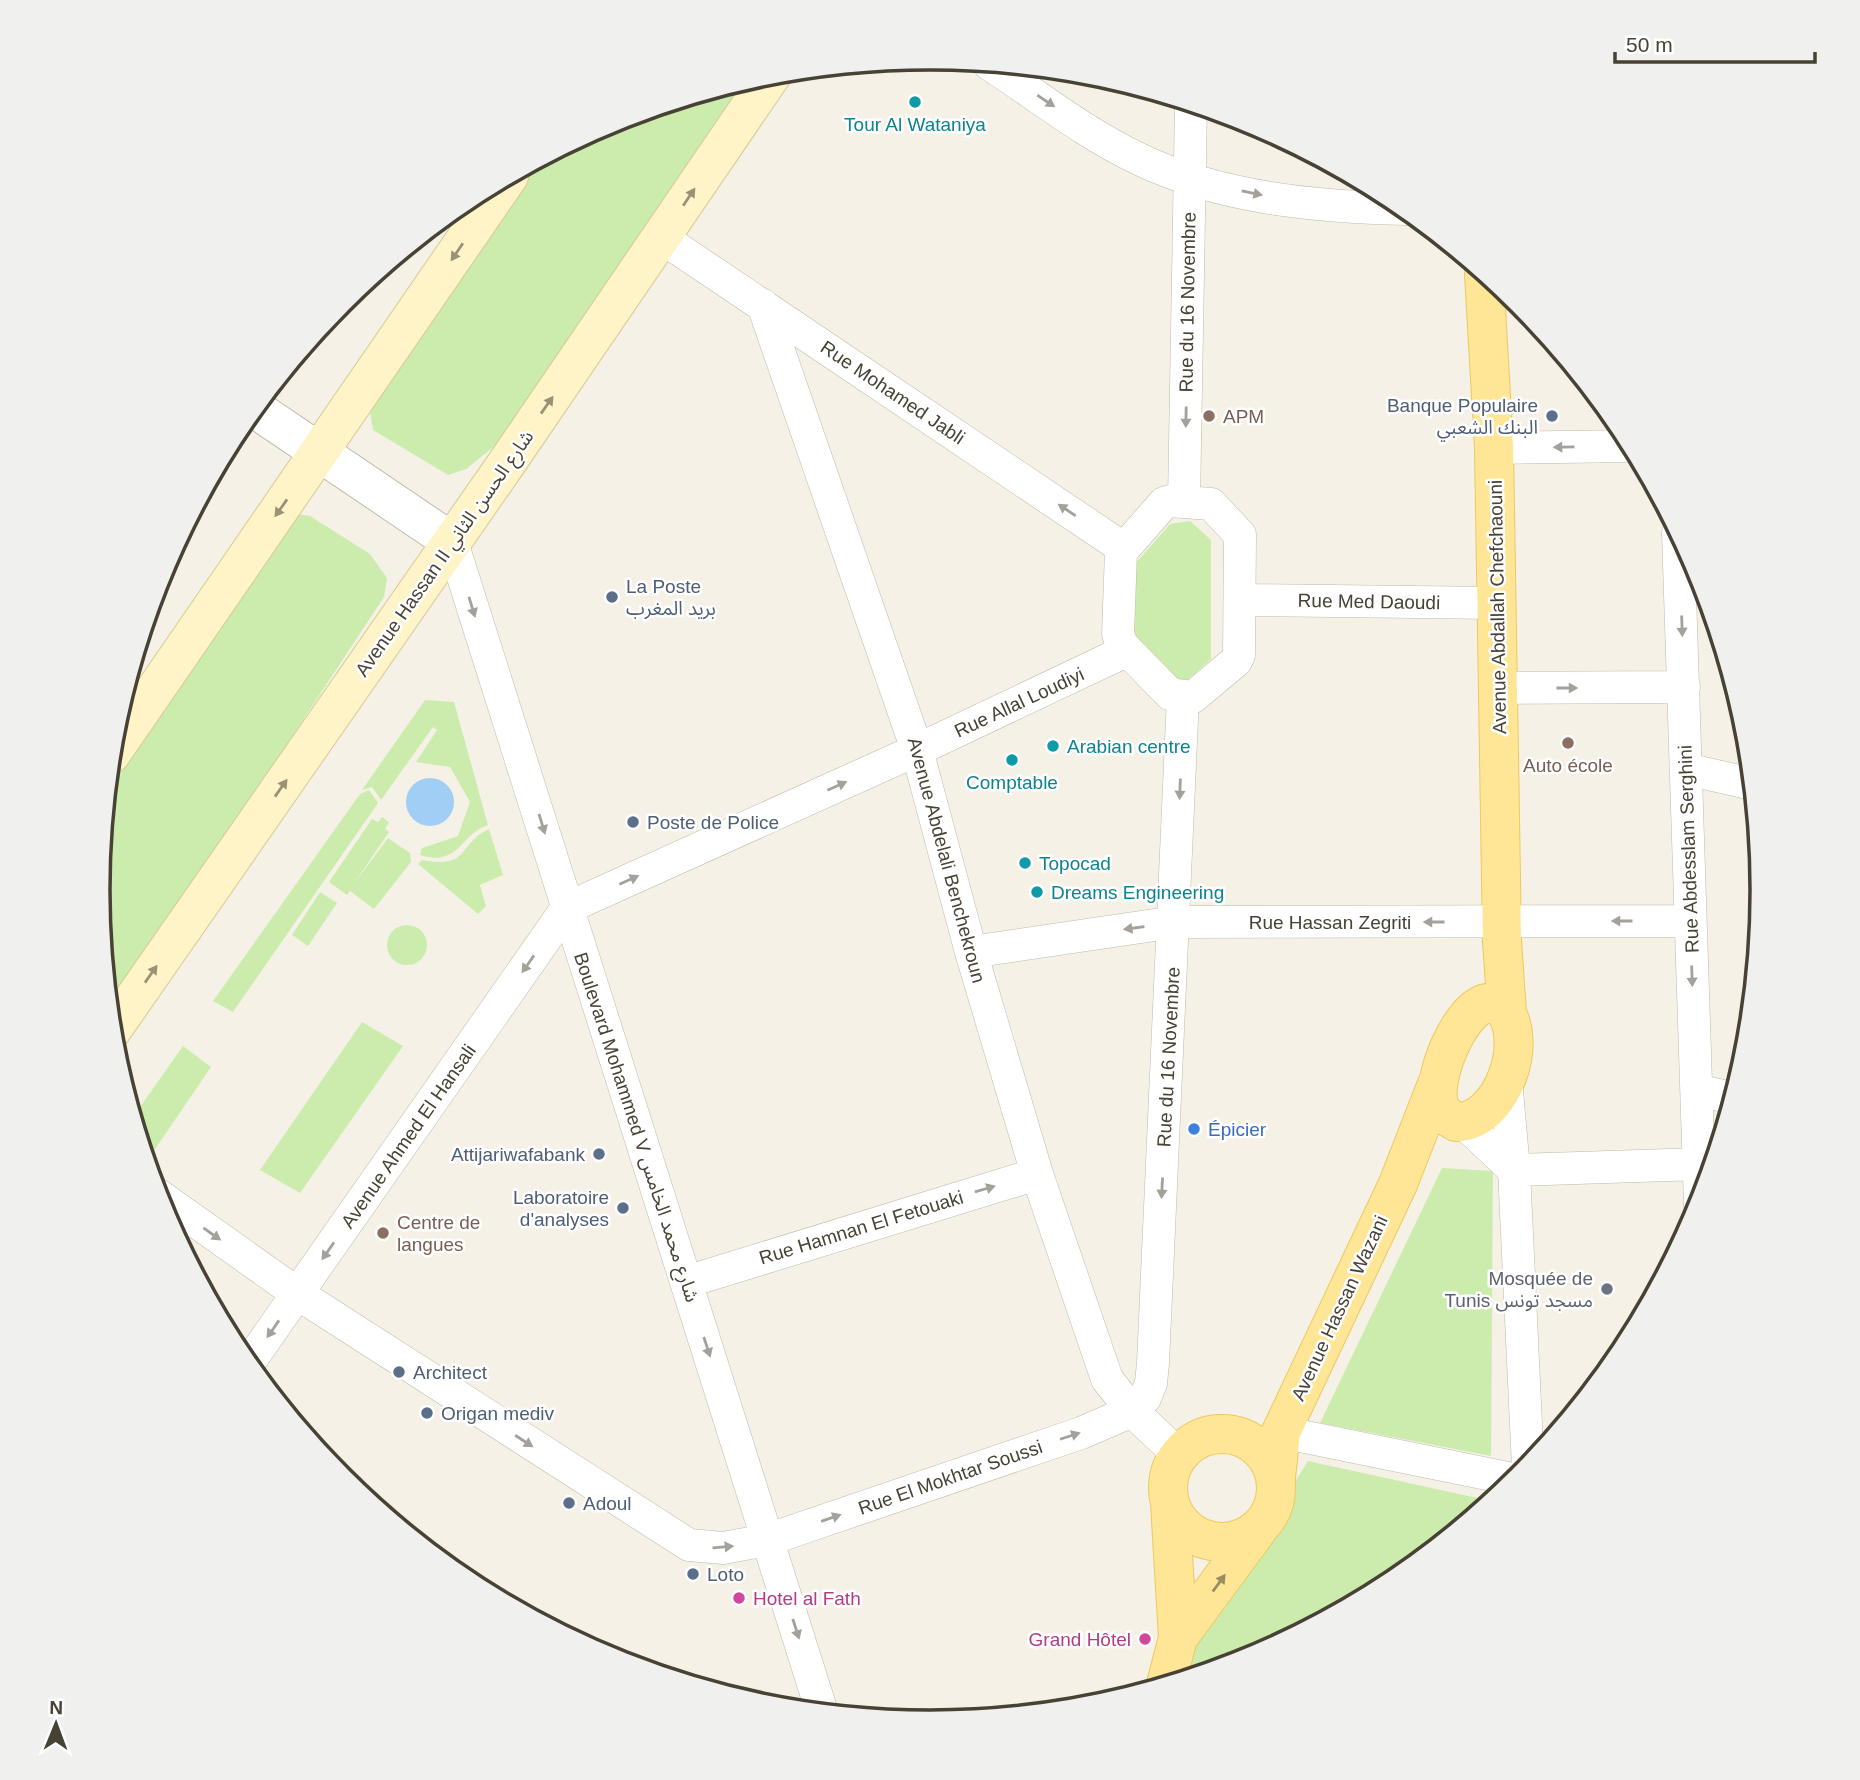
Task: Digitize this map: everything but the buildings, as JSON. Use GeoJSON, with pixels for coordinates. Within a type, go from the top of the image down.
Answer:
{"type":"FeatureCollection","features":[{"type":"Feature","properties":{"kind":"main road","name":"Avenue Hassan II شارع الحسن الثاني"},"geometry":{"type":"LineString","coordinates":[[120,1017],[452,542],[763,88]]}},
{"type":"Feature","properties":{"kind":"main road"},"geometry":{"type":"LineString","coordinates":[[125,733],[496,194]]}},
{"type":"Feature","properties":{"kind":"main road","name":"Avenue Abdallah Chefchaouni"},"geometry":{"type":"LineString","coordinates":[[1486,287],[1494,448],[1502,932],[1507,1013],[1512,1040],[1506,1080]]}},
{"type":"Feature","properties":{"kind":"main road","name":"Avenue Abdallah Chefchaouni"},"geometry":{"type":"LineString","coordinates":[[1437,1084],[1502,932]]}},
{"type":"Feature","properties":{"kind":"main road"},"geometry":{"type":"LineString","coordinates":[[1469,1010],[1487,1003],[1495,1004],[1507,1013]]}},
{"type":"Feature","properties":{"kind":"main road","name":"Avenue Hassan Wazani"},"geometry":{"type":"LineString","coordinates":[[1398,1184],[1460,1122],[1483,1115],[1506,1080]]}},
{"type":"Feature","properties":{"kind":"main road"},"geometry":{"type":"LineString","coordinates":[[1437,1084],[1440,1106],[1460,1122]]}},
{"type":"Feature","properties":{"kind":"main road","name":"Avenue Hassan Wazani"},"geometry":{"type":"LineString","coordinates":[[1259,1528],[1274,1505],[1276,1477],[1267,1437],[1398,1184],[1437,1084]]}},
{"type":"Feature","properties":{"kind":"main road"},"geometry":{"type":"LineString","coordinates":[[1169,1674],[1178,1638],[1168,1481],[1178,1455],[1194,1442],[1213,1434],[1267,1437]]}},
{"type":"Feature","properties":{"kind":"main road"},"geometry":{"type":"LineString","coordinates":[[1170,1503],[1184,1526],[1208,1540],[1235,1541],[1259,1528]]}},
{"type":"Feature","properties":{"kind":"main road"},"geometry":{"type":"LineString","coordinates":[[1178,1638],[1259,1528]]}},
{"type":"Feature","properties":{"kind":"street"},"geometry":{"type":"LineString","coordinates":[[1005,74],[1138,159],[1188,179],[1273,198],[1332,206],[1386,208]]}},
{"type":"Feature","properties":{"kind":"street","name":"Rue du 16 Novembre"},"geometry":{"type":"LineString","coordinates":[[1184,501],[1191,113]]}},
{"type":"Feature","properties":{"kind":"street","name":"Rue Mohamed Jabli"},"geometry":{"type":"LineString","coordinates":[[662,238],[1123,548]]}},
{"type":"Feature","properties":{"kind":"street","name":"Avenue Abdelali Benchekroun"},"geometry":{"type":"LineString","coordinates":[[763,305],[917,750],[971,952],[1037,1174],[1107,1379],[1132,1411],[1178,1455]]}},
{"type":"Feature","properties":{"kind":"street"},"geometry":{"type":"LineString","coordinates":[[263,414],[452,542]]}},
{"type":"Feature","properties":{"kind":"street"},"geometry":{"type":"LineString","coordinates":[[1494,448],[1619,446]]}},
{"type":"Feature","properties":{"kind":"street"},"geometry":{"type":"LineString","coordinates":[[1184,501],[1211,504],[1238,530],[1240,600],[1236,661],[1200,694],[1183,697],[1170,694],[1126,651],[1118,634],[1119,559],[1123,548],[1164,503],[1184,501]]}},
{"type":"Feature","properties":{"kind":"street","name":"Boulevard Mohammed V شارع محمد الخامس"},"geometry":{"type":"LineString","coordinates":[[452,542],[819,1702]]}},
{"type":"Feature","properties":{"kind":"street","name":"Rue Abdesslam Serghini"},"geometry":{"type":"LineString","coordinates":[[1679,557],[1699,1173]]}},
{"type":"Feature","properties":{"kind":"street","name":"Rue Med Daoudi"},"geometry":{"type":"LineString","coordinates":[[1240,600],[1497,603]]}},
{"type":"Feature","properties":{"kind":"street","name":"Rue Allal Loudiyi"},"geometry":{"type":"LineString","coordinates":[[567,908],[917,750],[1126,651]]}},
{"type":"Feature","properties":{"kind":"street"},"geometry":{"type":"LineString","coordinates":[[1499,688],[1684,687]]}},
{"type":"Feature","properties":{"kind":"street","name":"Rue du 16 Novembre"},"geometry":{"type":"LineString","coordinates":[[1132,1411],[1145,1398],[1151,1383],[1153,1363],[1175,922],[1183,697]]}},
{"type":"Feature","properties":{"kind":"street"},"geometry":{"type":"LineString","coordinates":[[1686,769],[1743,782]]}},
{"type":"Feature","properties":{"kind":"street","name":"Avenue Ahmed El Hansali"},"geometry":{"type":"LineString","coordinates":[[254,1355],[567,908]]}},
{"type":"Feature","properties":{"kind":"street","name":"Rue Hassan Zegriti"},"geometry":{"type":"LineString","coordinates":[[971,952],[1175,922],[1502,932],[1690,921]]}},
{"type":"Feature","properties":{"kind":"street"},"geometry":{"type":"LineString","coordinates":[[1506,1080],[1514,1170],[1527,1452]]}},
{"type":"Feature","properties":{"kind":"street"},"geometry":{"type":"LineString","coordinates":[[1697,1090],[1723,1096]]}},
{"type":"Feature","properties":{"kind":"street"},"geometry":{"type":"LineString","coordinates":[[1460,1122],[1514,1170],[1699,1164]]}},
{"type":"Feature","properties":{"kind":"street","name":"Rue Hamnan El Fetouaki"},"geometry":{"type":"LineString","coordinates":[[686,1282],[1037,1174]]}},
{"type":"Feature","properties":{"kind":"street","name":"Rue El Mokhtar Soussi"},"geometry":{"type":"LineString","coordinates":[[172,1205],[298,1294],[680,1541],[723,1548],[767,1540],[1081,1433],[1132,1411]]}},
{"type":"Feature","properties":{"kind":"street"},"geometry":{"type":"LineString","coordinates":[[1267,1437],[1502,1477]]}},
{"type":"Feature","properties":{"kind":"green space"},"geometry":{"type":"Polygon","coordinates":[[[735,94],[496,445],[466,469],[448,475],[373,430],[369,406],[505,189],[616,132],[735,94]]]}},
{"type":"Feature","properties":{"kind":"green space"},"geometry":{"type":"Polygon","coordinates":[[[292,513],[310,516],[370,554],[387,578],[384,597],[118,1001],[110,890],[117,783],[124,740],[292,513]]]}},
{"type":"Feature","properties":{"kind":"green space"},"geometry":{"type":"Polygon","coordinates":[[[1190,521],[1211,540],[1211,659],[1183,684],[1134,635],[1134,565],[1170,524],[1190,521]]]}},
{"type":"Feature","properties":{"kind":"green space"},"geometry":{"type":"Polygon","coordinates":[[[425,700],[454,702],[488,825],[451,853],[433,858],[420,855],[422,848],[458,836],[470,802],[450,767],[416,762],[437,730],[433,727],[381,800],[372,787],[362,790],[425,700]]]}},
{"type":"Feature","properties":{"kind":"green space"},"geometry":{"type":"Polygon","coordinates":[[[369,790],[378,803],[233,1012],[213,1001],[360,794],[369,790]]]}},
{"type":"Feature","properties":{"kind":"green space"},"geometry":{"type":"Polygon","coordinates":[[[382,817],[389,822],[385,829],[389,832],[353,885],[388,838],[410,853],[411,862],[374,909],[350,891],[347,895],[329,882],[372,819],[378,822],[382,817]]]}},
{"type":"Feature","properties":{"kind":"green space"},"geometry":{"type":"Polygon","coordinates":[[[489,829],[503,875],[480,885],[486,906],[478,914],[418,864],[422,860],[438,862],[456,858],[489,829]]]}},
{"type":"Feature","properties":{"kind":"green space"},"geometry":{"type":"Polygon","coordinates":[[[320,892],[337,903],[308,946],[292,935],[320,892]]]}},
{"type":"Feature","properties":{"kind":"green space"},"geometry":{"type":"Polygon","coordinates":[[[407,925],[415,926],[421,931],[426,937],[426,953],[421,959],[415,964],[407,965],[399,964],[393,959],[388,953],[387,945],[388,937],[393,931],[399,926],[407,925]]]}},
{"type":"Feature","properties":{"kind":"green space"},"geometry":{"type":"Polygon","coordinates":[[[362,1022],[403,1046],[300,1193],[260,1170],[362,1022]]]}},
{"type":"Feature","properties":{"kind":"green space"},"geometry":{"type":"Polygon","coordinates":[[[183,1046],[211,1067],[153,1152],[140,1107],[183,1046]]]}},
{"type":"Feature","properties":{"kind":"green space"},"geometry":{"type":"Polygon","coordinates":[[[1442,1168],[1493,1171],[1491,1456],[1320,1423],[1442,1168]]]}},
{"type":"Feature","properties":{"kind":"green space"},"geometry":{"type":"Polygon","coordinates":[[[1308,1461],[1480,1499],[1429,1541],[1340,1600],[1244,1648],[1175,1672],[1308,1461]]]}},
{"type":"Feature","properties":{"kind":"water"},"geometry":{"type":"Polygon","coordinates":[[[430,778],[447,785],[454,802],[447,819],[430,826],[413,819],[406,802],[413,785],[430,778]]]}},
{"type":"Feature","properties":{"kind":"place","name":"Tour Al Wataniya"},"geometry":{"type":"Point","coordinates":[915,102]}},
{"type":"Feature","properties":{"kind":"place","name":"APM"},"geometry":{"type":"Point","coordinates":[1209,416]}},
{"type":"Feature","properties":{"kind":"place","name":"Banque Populaire البنك الشعبي"},"geometry":{"type":"Point","coordinates":[1552,416]}},
{"type":"Feature","properties":{"kind":"place","name":"La Poste بريد المغرب"},"geometry":{"type":"Point","coordinates":[612,597]}},
{"type":"Feature","properties":{"kind":"place","name":"Auto école"},"geometry":{"type":"Point","coordinates":[1568,743]}},
{"type":"Feature","properties":{"kind":"place","name":"Arabian centre"},"geometry":{"type":"Point","coordinates":[1053,746]}},
{"type":"Feature","properties":{"kind":"place","name":"Comptable"},"geometry":{"type":"Point","coordinates":[1012,760]}},
{"type":"Feature","properties":{"kind":"place","name":"Poste de Police"},"geometry":{"type":"Point","coordinates":[633,822]}},
{"type":"Feature","properties":{"kind":"place","name":"Topocad"},"geometry":{"type":"Point","coordinates":[1025,863]}},
{"type":"Feature","properties":{"kind":"place","name":"Dreams Engineering"},"geometry":{"type":"Point","coordinates":[1037,892]}},
{"type":"Feature","properties":{"kind":"place","name":"Épicier"},"geometry":{"type":"Point","coordinates":[1194,1129]}},
{"type":"Feature","properties":{"kind":"place","name":"Attijariwafabank"},"geometry":{"type":"Point","coordinates":[599,1154]}},
{"type":"Feature","properties":{"kind":"place","name":"Laboratoire d'analyses"},"geometry":{"type":"Point","coordinates":[623,1208]}},
{"type":"Feature","properties":{"kind":"place","name":"Centre de langues"},"geometry":{"type":"Point","coordinates":[383,1233]}},
{"type":"Feature","properties":{"kind":"place","name":"Mosquée de Tunis مسجد تونس"},"geometry":{"type":"Point","coordinates":[1607,1289]}},
{"type":"Feature","properties":{"kind":"place","name":"Architect"},"geometry":{"type":"Point","coordinates":[399,1372]}},
{"type":"Feature","properties":{"kind":"place","name":"Origan mediv"},"geometry":{"type":"Point","coordinates":[427,1413]}},
{"type":"Feature","properties":{"kind":"place","name":"Adoul"},"geometry":{"type":"Point","coordinates":[569,1503]}},
{"type":"Feature","properties":{"kind":"place","name":"Loto"},"geometry":{"type":"Point","coordinates":[693,1574]}},
{"type":"Feature","properties":{"kind":"place","name":"Hotel al Fath"},"geometry":{"type":"Point","coordinates":[739,1598]}},
{"type":"Feature","properties":{"kind":"place","name":"Grand Hôtel"},"geometry":{"type":"Point","coordinates":[1145,1639]}}]}
